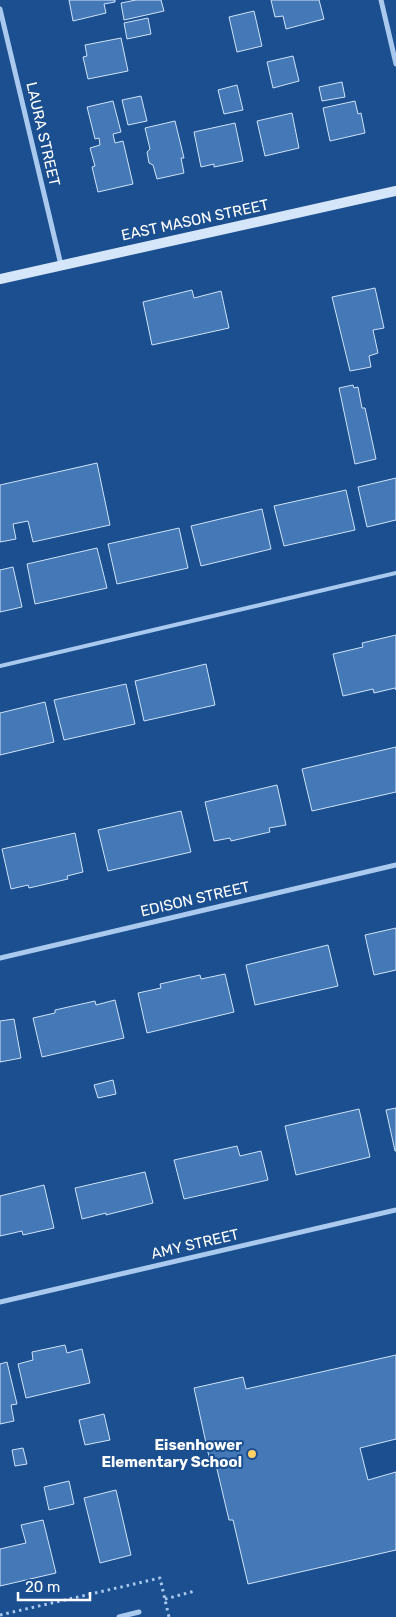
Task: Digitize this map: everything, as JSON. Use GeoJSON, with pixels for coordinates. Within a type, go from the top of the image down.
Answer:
{"type":"FeatureCollection","features":[{"type":"Feature","properties":{"kind":"main road","name":"EAST MASON STREET"},"geometry":{"type":"LineString","coordinates":[[0,279],[396,191]]}},
{"type":"Feature","properties":{"kind":"street"},"geometry":{"type":"LineString","coordinates":[[381,0],[396,64]]}},
{"type":"Feature","properties":{"kind":"street","name":"LAURA STREET"},"geometry":{"type":"LineString","coordinates":[[0,9],[61,265]]}},
{"type":"Feature","properties":{"kind":"street","name":"EDISON STREET"},"geometry":{"type":"LineString","coordinates":[[0,958],[396,865]]}},
{"type":"Feature","properties":{"kind":"street","name":"AMY STREET"},"geometry":{"type":"LineString","coordinates":[[0,1302],[396,1210]]}},
{"type":"Feature","properties":{"kind":"street"},"geometry":{"type":"LineString","coordinates":[[119,1617],[139,1612]]}},
{"type":"Feature","properties":{"kind":"lane"},"geometry":{"type":"LineString","coordinates":[[0,666],[396,573]]}},
{"type":"Feature","properties":{"kind":"path"},"geometry":{"type":"LineString","coordinates":[[0,1615],[160,1578],[169,1617]]}},
{"type":"Feature","properties":{"kind":"path"},"geometry":{"type":"LineString","coordinates":[[165,1599],[194,1591]]}},
{"type":"Feature","properties":{"kind":"building"},"geometry":{"type":"Polygon","coordinates":[[[69,0],[115,0],[115,2],[104,4],[106,13],[73,21],[69,0]]]}},
{"type":"Feature","properties":{"kind":"building"},"geometry":{"type":"Polygon","coordinates":[[[136,0],[161,0],[164,11],[124,20],[121,3],[136,0]]]}},
{"type":"Feature","properties":{"kind":"building"},"geometry":{"type":"Polygon","coordinates":[[[271,0],[319,0],[324,19],[286,29],[283,16],[275,17],[271,0]]]}},
{"type":"Feature","properties":{"kind":"building"},"geometry":{"type":"Polygon","coordinates":[[[254,11],[262,46],[237,52],[229,17],[254,11]]]}},
{"type":"Feature","properties":{"kind":"building"},"geometry":{"type":"Polygon","coordinates":[[[148,18],[151,34],[127,39],[124,23],[148,18]]]}},
{"type":"Feature","properties":{"kind":"building"},"geometry":{"type":"Polygon","coordinates":[[[121,38],[128,71],[88,79],[83,57],[87,56],[85,45],[121,38]]]}},
{"type":"Feature","properties":{"kind":"building"},"geometry":{"type":"Polygon","coordinates":[[[293,56],[299,81],[273,88],[267,62],[293,56]]]}},
{"type":"Feature","properties":{"kind":"building"},"geometry":{"type":"Polygon","coordinates":[[[342,82],[345,97],[322,101],[319,87],[342,82]]]}},
{"type":"Feature","properties":{"kind":"building"},"geometry":{"type":"Polygon","coordinates":[[[237,85],[243,110],[224,114],[218,90],[237,85]]]}},
{"type":"Feature","properties":{"kind":"building"},"geometry":{"type":"Polygon","coordinates":[[[141,96],[147,121],[128,125],[122,100],[141,96]]]}},
{"type":"Feature","properties":{"kind":"building"},"geometry":{"type":"Polygon","coordinates":[[[113,101],[121,132],[113,134],[115,143],[123,141],[133,184],[98,192],[92,167],[95,166],[90,148],[100,145],[99,138],[95,139],[87,107],[113,101]]]}},
{"type":"Feature","properties":{"kind":"building"},"geometry":{"type":"Polygon","coordinates":[[[355,101],[358,114],[361,113],[365,133],[330,141],[323,108],[355,101]]]}},
{"type":"Feature","properties":{"kind":"building"},"geometry":{"type":"Polygon","coordinates":[[[292,113],[299,148],[265,156],[257,121],[292,113]]]}},
{"type":"Feature","properties":{"kind":"building"},"geometry":{"type":"Polygon","coordinates":[[[175,121],[184,158],[181,158],[184,173],[157,179],[153,165],[149,163],[147,152],[150,149],[145,128],[175,121]]]}},
{"type":"Feature","properties":{"kind":"building"},"geometry":{"type":"Polygon","coordinates":[[[235,123],[243,161],[214,167],[214,164],[201,167],[194,132],[235,123]]]}},
{"type":"Feature","properties":{"kind":"building"},"geometry":{"type":"Polygon","coordinates":[[[375,288],[384,328],[373,330],[378,353],[369,356],[371,367],[350,371],[332,297],[375,288]]]}},
{"type":"Feature","properties":{"kind":"building"},"geometry":{"type":"Polygon","coordinates":[[[192,290],[194,298],[221,291],[229,328],[152,345],[143,302],[192,290]]]}},
{"type":"Feature","properties":{"kind":"building"},"geometry":{"type":"Polygon","coordinates":[[[353,385],[354,388],[358,387],[362,408],[365,408],[376,459],[355,464],[339,388],[353,385]]]}},
{"type":"Feature","properties":{"kind":"building"},"geometry":{"type":"Polygon","coordinates":[[[97,463],[110,525],[33,542],[28,521],[13,524],[16,539],[0,542],[0,485],[97,463]]]}},
{"type":"Feature","properties":{"kind":"building"},"geometry":{"type":"Polygon","coordinates":[[[396,478],[396,520],[367,527],[358,487],[396,478]]]}},
{"type":"Feature","properties":{"kind":"building"},"geometry":{"type":"Polygon","coordinates":[[[346,490],[355,530],[284,546],[274,506],[346,490]]]}},
{"type":"Feature","properties":{"kind":"building"},"geometry":{"type":"Polygon","coordinates":[[[262,509],[271,549],[201,566],[191,526],[262,509]]]}},
{"type":"Feature","properties":{"kind":"building"},"geometry":{"type":"Polygon","coordinates":[[[179,528],[188,568],[117,584],[108,544],[179,528]]]}},
{"type":"Feature","properties":{"kind":"building"},"geometry":{"type":"Polygon","coordinates":[[[97,548],[107,588],[35,604],[27,564],[97,548]]]}},
{"type":"Feature","properties":{"kind":"building"},"geometry":{"type":"Polygon","coordinates":[[[13,567],[22,607],[0,612],[0,570],[13,567]]]}},
{"type":"Feature","properties":{"kind":"building"},"geometry":{"type":"Polygon","coordinates":[[[396,635],[396,690],[395,688],[374,693],[373,689],[343,696],[333,654],[363,647],[362,643],[396,635]]]}},
{"type":"Feature","properties":{"kind":"building"},"geometry":{"type":"Polygon","coordinates":[[[206,664],[215,705],[144,721],[135,681],[206,664]]]}},
{"type":"Feature","properties":{"kind":"building"},"geometry":{"type":"Polygon","coordinates":[[[126,684],[135,724],[64,740],[54,700],[126,684]]]}},
{"type":"Feature","properties":{"kind":"building"},"geometry":{"type":"Polygon","coordinates":[[[45,702],[54,742],[0,755],[0,713],[45,702]]]}},
{"type":"Feature","properties":{"kind":"building"},"geometry":{"type":"Polygon","coordinates":[[[396,747],[396,792],[312,811],[302,769],[396,747]]]}},
{"type":"Feature","properties":{"kind":"building"},"geometry":{"type":"Polygon","coordinates":[[[277,785],[286,825],[269,828],[270,832],[231,841],[230,838],[214,841],[205,802],[277,785]]]}},
{"type":"Feature","properties":{"kind":"building"},"geometry":{"type":"Polygon","coordinates":[[[181,811],[191,852],[108,871],[98,830],[181,811]]]}},
{"type":"Feature","properties":{"kind":"building"},"geometry":{"type":"Polygon","coordinates":[[[75,833],[83,872],[67,876],[68,879],[29,888],[28,885],[11,889],[2,849],[75,833]]]}},
{"type":"Feature","properties":{"kind":"building"},"geometry":{"type":"Polygon","coordinates":[[[396,928],[396,970],[374,975],[365,935],[396,928]]]}},
{"type":"Feature","properties":{"kind":"building"},"geometry":{"type":"Polygon","coordinates":[[[328,945],[338,986],[255,1005],[246,965],[328,945]]]}},
{"type":"Feature","properties":{"kind":"building"},"geometry":{"type":"Polygon","coordinates":[[[225,974],[234,1012],[147,1033],[138,993],[161,988],[160,984],[200,975],[201,979],[225,974]]]}},
{"type":"Feature","properties":{"kind":"building"},"geometry":{"type":"Polygon","coordinates":[[[115,1000],[124,1038],[42,1057],[33,1018],[55,1013],[55,1010],[95,1001],[96,1005],[115,1000]]]}},
{"type":"Feature","properties":{"kind":"building"},"geometry":{"type":"Polygon","coordinates":[[[14,1019],[21,1058],[0,1062],[0,1021],[14,1019]]]}},
{"type":"Feature","properties":{"kind":"building"},"geometry":{"type":"Polygon","coordinates":[[[113,1080],[116,1094],[98,1098],[94,1085],[113,1080]]]}},
{"type":"Feature","properties":{"kind":"building"},"geometry":{"type":"Polygon","coordinates":[[[396,1108],[396,1151],[395,1151],[386,1110],[396,1108]]]}},
{"type":"Feature","properties":{"kind":"building"},"geometry":{"type":"Polygon","coordinates":[[[359,1109],[370,1157],[296,1175],[285,1126],[359,1109]]]}},
{"type":"Feature","properties":{"kind":"building"},"geometry":{"type":"Polygon","coordinates":[[[237,1146],[240,1156],[261,1151],[268,1180],[184,1199],[174,1160],[237,1146]]]}},
{"type":"Feature","properties":{"kind":"building"},"geometry":{"type":"Polygon","coordinates":[[[145,1172],[153,1203],[82,1219],[75,1188],[145,1172]]]}},
{"type":"Feature","properties":{"kind":"building"},"geometry":{"type":"Polygon","coordinates":[[[44,1185],[54,1228],[23,1235],[22,1231],[0,1236],[0,1196],[44,1185]]]}},
{"type":"Feature","properties":{"kind":"building"},"geometry":{"type":"Polygon","coordinates":[[[65,1345],[67,1353],[82,1349],[90,1383],[26,1398],[18,1364],[33,1360],[32,1352],[65,1345]]]}},
{"type":"Feature","properties":{"kind":"building","name":"Eisenhower Elementary School"},"geometry":{"type":"Polygon","coordinates":[[[396,1355],[396,1439],[360,1448],[368,1480],[396,1472],[396,1550],[248,1584],[233,1520],[229,1520],[216,1465],[211,1466],[194,1388],[243,1377],[246,1389],[396,1355]]]}},
{"type":"Feature","properties":{"kind":"building"},"geometry":{"type":"Polygon","coordinates":[[[7,1362],[17,1404],[11,1405],[14,1421],[0,1424],[0,1364],[7,1362]]]}},
{"type":"Feature","properties":{"kind":"building"},"geometry":{"type":"Polygon","coordinates":[[[104,1414],[110,1440],[85,1445],[79,1420],[104,1414]]]}},
{"type":"Feature","properties":{"kind":"building"},"geometry":{"type":"Polygon","coordinates":[[[23,1448],[27,1464],[15,1466],[12,1450],[23,1448]]]}},
{"type":"Feature","properties":{"kind":"building"},"geometry":{"type":"Polygon","coordinates":[[[69,1481],[74,1504],[49,1510],[44,1487],[69,1481]]]}},
{"type":"Feature","properties":{"kind":"building"},"geometry":{"type":"Polygon","coordinates":[[[116,1490],[131,1555],[100,1563],[84,1498],[116,1490]]]}},
{"type":"Feature","properties":{"kind":"building"},"geometry":{"type":"Polygon","coordinates":[[[43,1520],[56,1573],[0,1586],[0,1549],[26,1543],[21,1525],[43,1520]]]}},
{"type":"Feature","properties":{"kind":"place","name":"Eisenhower Elementary School"},"geometry":{"type":"Point","coordinates":[252,1454]}}]}
